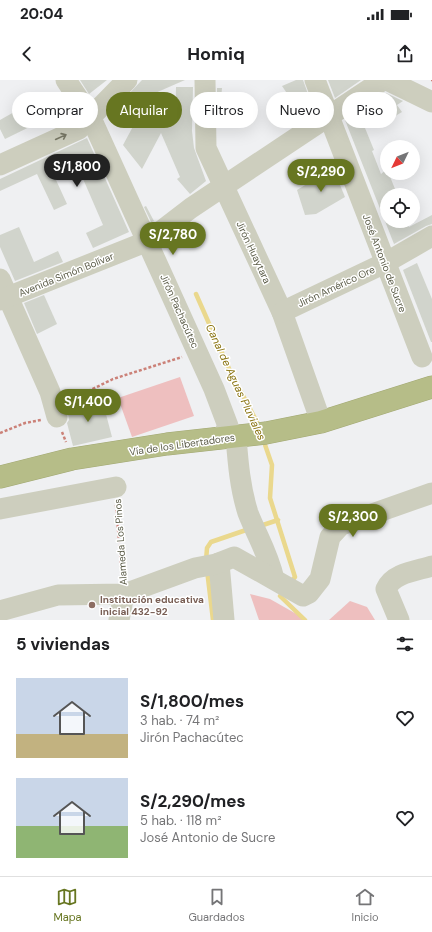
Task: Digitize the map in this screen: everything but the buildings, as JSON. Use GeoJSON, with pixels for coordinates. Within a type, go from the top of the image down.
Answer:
{"type":"FeatureCollection","features":[{"type":"Feature","properties":{"kind":"highway","name":"Vía de los Libertadores"},"geometry":{"type":"LineString","coordinates":[[0,477],[72,459],[167,444],[266,433],[321,422],[432,387]]}},
{"type":"Feature","properties":{"kind":"street","name":"Jirón Pachacútec"},"geometry":{"type":"LineString","coordinates":[[66,80],[74,92]]}},
{"type":"Feature","properties":{"kind":"street"},"geometry":{"type":"LineString","coordinates":[[98,111],[127,80]]}},
{"type":"Feature","properties":{"kind":"street","name":"Jirón Huaytara"},"geometry":{"type":"LineString","coordinates":[[205,80],[206,148],[282,312],[321,422]]}},
{"type":"Feature","properties":{"kind":"street","name":"José Antonio de Sucre"},"geometry":{"type":"LineString","coordinates":[[315,80],[320,92]]}},
{"type":"Feature","properties":{"kind":"street","name":"Avenida Simón Bolívar"},"geometry":{"type":"LineString","coordinates":[[334,112],[384,80]]}},
{"type":"Feature","properties":{"kind":"street"},"geometry":{"type":"LineString","coordinates":[[387,80],[432,102]]}},
{"type":"Feature","properties":{"kind":"street"},"geometry":{"type":"LineString","coordinates":[[0,150],[48,128]]}},
{"type":"Feature","properties":{"kind":"street"},"geometry":{"type":"LineString","coordinates":[[0,166],[80,128]]}},
{"type":"Feature","properties":{"kind":"street","name":"Jirón Pachacútec"},"geometry":{"type":"LineString","coordinates":[[96,128],[198,352],[228,426],[229,437],[248,512],[270,559],[276,580]]}},
{"type":"Feature","properties":{"kind":"street","name":"Avenida Simón Bolívar"},"geometry":{"type":"LineString","coordinates":[[3,292],[148,241],[192,208],[224,188],[310,128]]}},
{"type":"Feature","properties":{"kind":"street","name":"José Antonio de Sucre"},"geometry":{"type":"LineString","coordinates":[[334,128],[422,356]]}},
{"type":"Feature","properties":{"kind":"street","name":"Jirón Américo Ore"},"geometry":{"type":"LineString","coordinates":[[282,312],[385,263],[432,236]]}},
{"type":"Feature","properties":{"kind":"street"},"geometry":{"type":"LineString","coordinates":[[3,292],[50,392],[57,417]]}},
{"type":"Feature","properties":{"kind":"street","name":"Alameda Los Pinos"},"geometry":{"type":"LineString","coordinates":[[0,509],[116,487]]}},
{"type":"Feature","properties":{"kind":"street"},"geometry":{"type":"LineString","coordinates":[[0,611],[58,595],[124,594],[195,568],[218,563],[234,557],[303,596],[309,592],[320,579],[330,537],[341,525],[432,493]]}},
{"type":"Feature","properties":{"kind":"street"},"geometry":{"type":"LineString","coordinates":[[218,563],[224,620]]}},
{"type":"Feature","properties":{"kind":"street"},"geometry":{"type":"LineString","coordinates":[[399,620],[386,589],[390,581],[397,577],[432,566]]}},
{"type":"Feature","properties":{"kind":"street","name":"Alameda Los Pinos"},"geometry":{"type":"LineString","coordinates":[[118,620],[124,594]]}},
{"type":"Feature","properties":{"kind":"path"},"geometry":{"type":"LineString","coordinates":[[0,433],[24,423],[57,417],[71,398],[112,379],[198,352]]}},
{"type":"Feature","properties":{"kind":"path"},"geometry":{"type":"LineString","coordinates":[[57,417],[72,459]]}},
{"type":"Feature","properties":{"kind":"path","name":"Alameda Los Pinos"},"geometry":{"type":"LineString","coordinates":[[116,487],[118,553],[124,594]]}},
{"type":"Feature","properties":{"kind":"shaded area"},"geometry":{"type":"Polygon","coordinates":[[[180,377],[194,416],[132,437],[118,398],[180,377]]]}},
{"type":"Feature","properties":{"kind":"shaded area"},"geometry":{"type":"Polygon","coordinates":[[[250,594],[270,599],[307,620],[259,620],[250,594]]]}},
{"type":"Feature","properties":{"kind":"shaded area"},"geometry":{"type":"Polygon","coordinates":[[[350,601],[367,607],[375,620],[329,620],[350,601]]]}},
{"type":"Feature","properties":{"kind":"waterway","name":"Canal de Aguas Pluviales"},"geometry":{"type":"LineString","coordinates":[[196,294],[230,371],[260,428]]}},
{"type":"Feature","properties":{"kind":"waterway","name":"Canal de Aguas Pluviales"},"geometry":{"type":"LineString","coordinates":[[263,439],[272,465],[270,498],[295,577],[290,583]]}},
{"type":"Feature","properties":{"kind":"waterway"},"geometry":{"type":"LineString","coordinates":[[260,526],[278,520]]}},
{"type":"Feature","properties":{"kind":"waterway"},"geometry":{"type":"LineString","coordinates":[[206,561],[207,548],[211,542],[249,529]]}},
{"type":"Feature","properties":{"kind":"waterway"},"geometry":{"type":"LineString","coordinates":[[207,570],[213,620]]}},
{"type":"Feature","properties":{"kind":"waterway","name":"Canal de Aguas Pluviales"},"geometry":{"type":"LineString","coordinates":[[283,592],[280,596],[305,620]]}},
{"type":"Feature","properties":{"kind":"place","name":"Institución educativa inicial 432-92"},"geometry":{"type":"Point","coordinates":[92,605]}}]}
